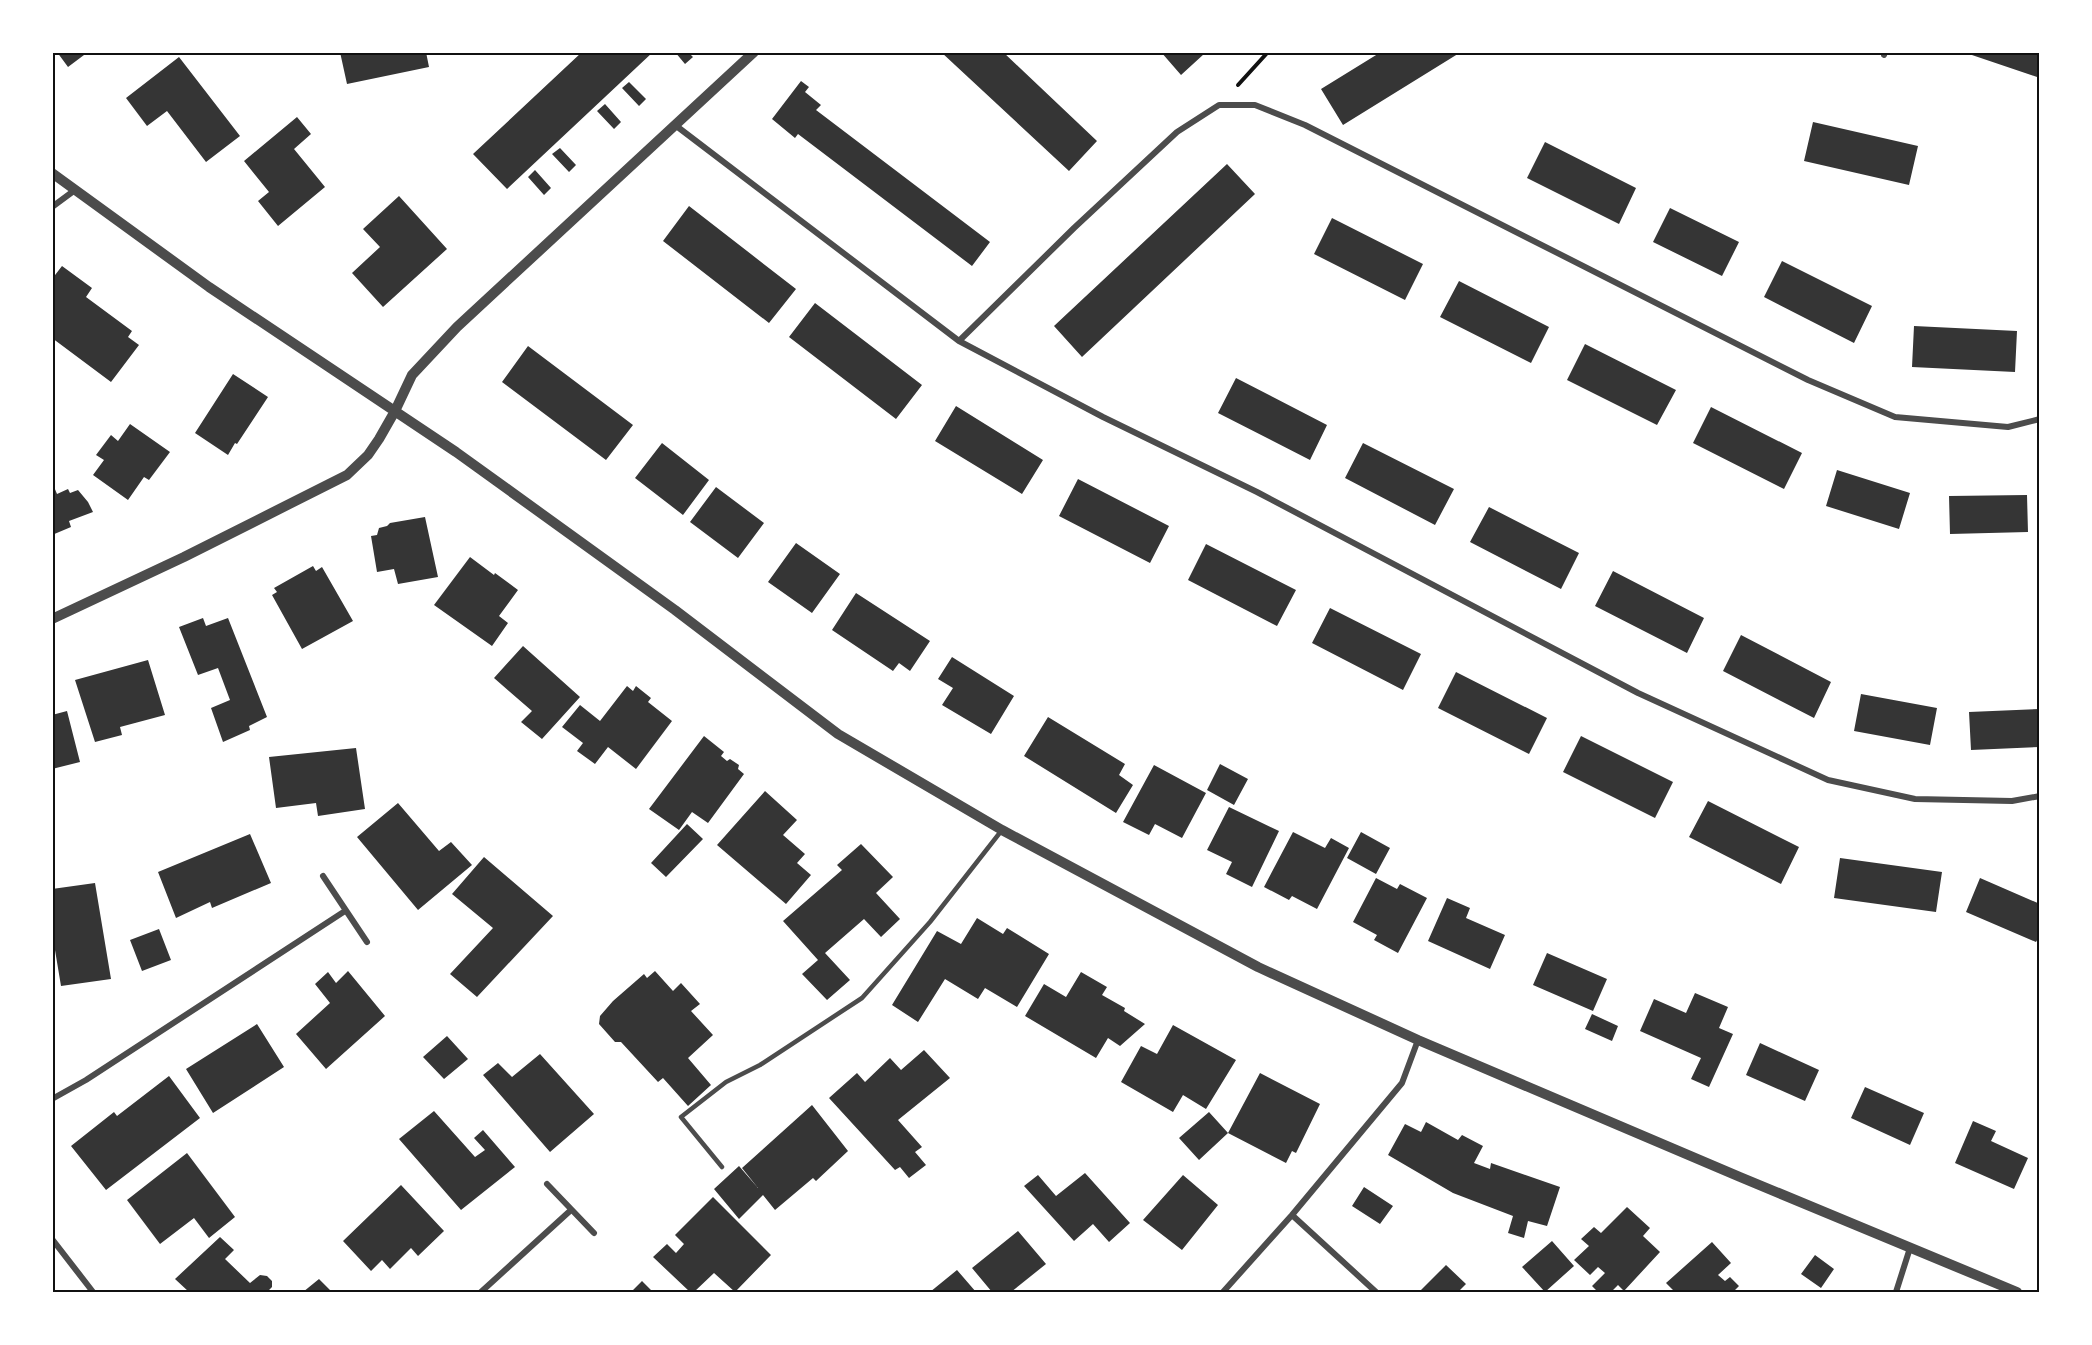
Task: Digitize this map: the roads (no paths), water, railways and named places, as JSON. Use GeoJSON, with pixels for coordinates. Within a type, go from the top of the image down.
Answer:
{"type":"FeatureCollection","features":[{"type":"Feature","properties":{"kind":"street"},"geometry":{"type":"LineString","coordinates":[[52,619],[347,476],[368,455],[395,411],[412,375],[457,327],[754,52]]}},
{"type":"Feature","properties":{"kind":"street"},"geometry":{"type":"LineString","coordinates":[[959,341],[1074,228],[1177,132],[1219,105],[1255,105],[1305,125],[1808,380],[1895,417],[2008,427],[2040,419]]}},
{"type":"Feature","properties":{"kind":"street"},"geometry":{"type":"LineString","coordinates":[[675,125],[959,341],[1103,417],[1257,492],[1638,693],[1828,780],[1915,799],[2012,801],[2040,796]]}},
{"type":"Feature","properties":{"kind":"street"},"geometry":{"type":"LineString","coordinates":[[52,173],[209,287],[456,452],[675,610],[838,734],[1002,830],[1258,967],[1418,1040],[2017,1293]]}},
{"type":"Feature","properties":{"kind":"street"},"geometry":{"type":"LineString","coordinates":[[52,207],[75,190]]}},
{"type":"Feature","properties":{"kind":"street"},"geometry":{"type":"LineString","coordinates":[[323,876],[367,942]]}},
{"type":"Feature","properties":{"kind":"street"},"geometry":{"type":"LineString","coordinates":[[52,1099],[86,1080],[345,911]]}},
{"type":"Feature","properties":{"kind":"street"},"geometry":{"type":"LineString","coordinates":[[1223,1293],[1292,1215],[1402,1083],[1418,1040]]}},
{"type":"Feature","properties":{"kind":"street"},"geometry":{"type":"LineString","coordinates":[[548,1184],[594,1233]]}},
{"type":"Feature","properties":{"kind":"street"},"geometry":{"type":"LineString","coordinates":[[481,1293],[572,1210]]}},
{"type":"Feature","properties":{"kind":"street"},"geometry":{"type":"LineString","coordinates":[[1292,1215],[1376,1293]]}},
{"type":"Feature","properties":{"kind":"street"},"geometry":{"type":"LineString","coordinates":[[52,1239],[93,1293]]}},
{"type":"Feature","properties":{"kind":"street"},"geometry":{"type":"LineString","coordinates":[[1896,1293],[1910,1248]]}},
{"type":"Feature","properties":{"kind":"lane"},"geometry":{"type":"LineString","coordinates":[[722,1167],[681,1117],[726,1082],[760,1065],[862,998],[930,922],[1002,830]]}}]}
